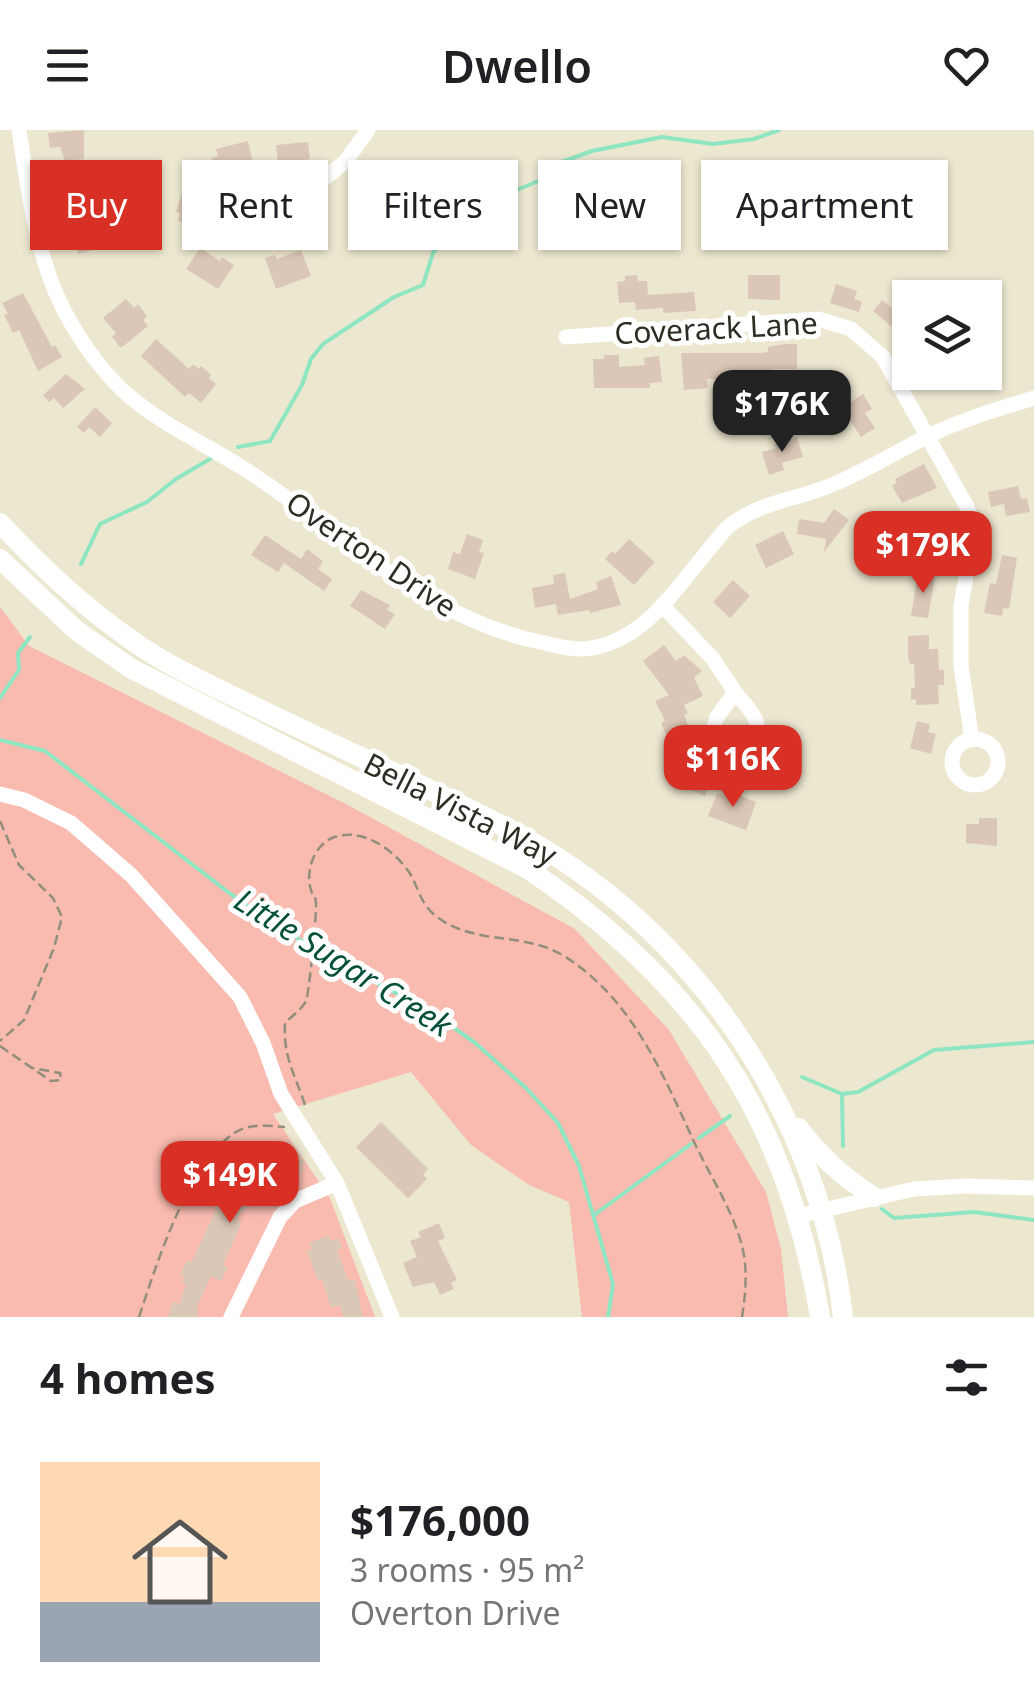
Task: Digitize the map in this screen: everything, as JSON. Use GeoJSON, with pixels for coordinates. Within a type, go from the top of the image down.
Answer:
{"type":"FeatureCollection","features":[{"type":"Feature","properties":{"kind":"main road","name":"Bella Vista Way"},"geometry":{"type":"LineString","coordinates":[[0,523],[42,569],[133,642],[222,690],[518,834],[588,878],[656,936],[714,1000],[774,1092],[821,1211],[843,1317]]}},
{"type":"Feature","properties":{"kind":"main road","name":"Bella Vista Way"},"geometry":{"type":"LineString","coordinates":[[0,559],[77,630],[132,669],[528,869],[585,908],[636,952],[722,1054],[766,1130],[798,1216],[820,1317]]}},
{"type":"Feature","properties":{"kind":"main road"},"geometry":{"type":"LineString","coordinates":[[774,1092],[812,1146],[846,1178],[874,1197]]}},
{"type":"Feature","properties":{"kind":"street","name":"Overton Drive"},"geometry":{"type":"LineString","coordinates":[[19,130],[30,205],[48,270],[71,324],[108,375],[149,412],[245,468],[420,595],[464,618],[525,639],[591,648],[638,630],[731,524],[770,502],[826,488],[929,436],[1034,398]]}},
{"type":"Feature","properties":{"kind":"street"},"geometry":{"type":"LineString","coordinates":[[328,175],[345,162],[368,130]]}},
{"type":"Feature","properties":{"kind":"street","name":"Coverack Lane"},"geometry":{"type":"LineString","coordinates":[[566,337],[818,320],[851,329],[882,357],[967,507],[974,530],[961,606],[961,666],[972,740]]}},
{"type":"Feature","properties":{"kind":"street"},"geometry":{"type":"LineString","coordinates":[[662,605],[713,659],[735,692]]}},
{"type":"Feature","properties":{"kind":"street"},"geometry":{"type":"LineString","coordinates":[[0,794],[24,800],[72,823],[131,874],[240,997],[264,1044],[282,1094],[338,1183],[392,1317]]}},
{"type":"Feature","properties":{"kind":"street"},"geometry":{"type":"LineString","coordinates":[[231,1317],[280,1217],[295,1201],[338,1183]]}},
{"type":"Feature","properties":{"kind":"street"},"geometry":{"type":"LineString","coordinates":[[798,1216],[914,1189],[1034,1188]]}},
{"type":"Feature","properties":{"kind":"path"},"geometry":{"type":"LineString","coordinates":[[0,820],[19,865],[53,898],[62,916],[54,948],[24,1020],[0,1043],[33,1068],[51,1081],[62,1080],[60,1073],[33,1068]]}},
{"type":"Feature","properties":{"kind":"path"},"geometry":{"type":"LineString","coordinates":[[139,1317],[177,1212],[222,1144],[242,1128],[300,1126],[306,1108],[290,1072],[285,1023],[307,1000],[316,911],[310,871],[314,856],[322,843],[336,836],[367,838],[386,847],[411,876],[423,904],[454,928],[469,935],[540,944],[597,980],[622,1007],[650,1048],[730,1214],[745,1264],[747,1285],[742,1317]]}},
{"type":"Feature","properties":{"kind":"shaded area"},"geometry":{"type":"Polygon","coordinates":[[[0,607],[29,646],[348,805],[575,929],[669,1030],[766,1192],[781,1249],[788,1317],[582,1317],[569,1202],[529,1185],[471,1145],[411,1072],[273,1114],[330,1198],[375,1317],[0,1317],[0,607]]]}},
{"type":"Feature","properties":{"kind":"building"},"geometry":{"type":"Polygon","coordinates":[[[84,130],[84,159],[65,160],[60,147],[50,148],[48,133],[84,130]]]}},
{"type":"Feature","properties":{"kind":"building"},"geometry":{"type":"Polygon","coordinates":[[[248,141],[252,160],[211,160],[218,156],[216,149],[248,141]]]}},
{"type":"Feature","properties":{"kind":"building"},"geometry":{"type":"Polygon","coordinates":[[[308,142],[310,159],[278,160],[276,145],[308,142]]]}},
{"type":"Feature","properties":{"kind":"building"},"geometry":{"type":"Polygon","coordinates":[[[182,192],[182,222],[176,212],[182,192]]]}},
{"type":"Feature","properties":{"kind":"building"},"geometry":{"type":"Polygon","coordinates":[[[199,250],[234,265],[218,289],[186,269],[199,250]]]}},
{"type":"Feature","properties":{"kind":"building"},"geometry":{"type":"Polygon","coordinates":[[[301,250],[311,276],[276,289],[265,258],[275,255],[277,259],[301,250]]]}},
{"type":"Feature","properties":{"kind":"building"},"geometry":{"type":"Polygon","coordinates":[[[637,275],[638,281],[647,281],[648,295],[694,292],[696,311],[663,313],[663,308],[636,310],[635,302],[619,303],[617,282],[625,281],[625,276],[637,275]]]}},
{"type":"Feature","properties":{"kind":"building"},"geometry":{"type":"Polygon","coordinates":[[[748,275],[780,275],[780,300],[748,299],[748,275]]]}},
{"type":"Feature","properties":{"kind":"building"},"geometry":{"type":"Polygon","coordinates":[[[836,284],[857,291],[854,299],[862,302],[859,312],[830,303],[836,284]]]}},
{"type":"Feature","properties":{"kind":"building"},"geometry":{"type":"Polygon","coordinates":[[[23,293],[52,347],[55,345],[62,357],[38,371],[19,330],[13,333],[4,315],[8,314],[2,303],[23,293]]]}},
{"type":"Feature","properties":{"kind":"building"},"geometry":{"type":"Polygon","coordinates":[[[126,299],[134,308],[138,304],[147,316],[143,320],[148,326],[121,348],[112,337],[116,333],[103,318],[126,299]]]}},
{"type":"Feature","properties":{"kind":"building"},"geometry":{"type":"Polygon","coordinates":[[[882,300],[892,308],[892,325],[891,326],[873,311],[882,300]]]}},
{"type":"Feature","properties":{"kind":"building"},"geometry":{"type":"Polygon","coordinates":[[[156,339],[189,369],[193,364],[199,369],[201,366],[211,375],[209,378],[216,384],[201,403],[189,393],[185,397],[141,356],[156,339]]]}},
{"type":"Feature","properties":{"kind":"building"},"geometry":{"type":"Polygon","coordinates":[[[797,344],[797,369],[773,369],[773,373],[751,374],[752,378],[707,379],[708,388],[684,390],[681,353],[759,353],[797,344]]]}},
{"type":"Feature","properties":{"kind":"building"},"geometry":{"type":"Polygon","coordinates":[[[604,355],[619,355],[619,367],[645,365],[644,358],[659,356],[662,382],[650,383],[650,388],[594,388],[593,359],[604,359],[604,355]]]}},
{"type":"Feature","properties":{"kind":"building"},"geometry":{"type":"Polygon","coordinates":[[[66,374],[85,389],[63,408],[54,398],[49,402],[43,395],[66,374]]]}},
{"type":"Feature","properties":{"kind":"building"},"geometry":{"type":"Polygon","coordinates":[[[863,394],[872,409],[865,413],[875,428],[861,437],[842,408],[863,394]]]}},
{"type":"Feature","properties":{"kind":"building"},"geometry":{"type":"Polygon","coordinates":[[[95,407],[112,423],[100,437],[89,427],[84,433],[77,427],[95,407]]]}},
{"type":"Feature","properties":{"kind":"building"},"geometry":{"type":"Polygon","coordinates":[[[797,437],[803,457],[782,463],[784,470],[769,475],[762,452],[797,437]]]}},
{"type":"Feature","properties":{"kind":"building"},"geometry":{"type":"Polygon","coordinates":[[[924,464],[937,488],[902,503],[892,486],[897,483],[895,479],[924,464]]]}},
{"type":"Feature","properties":{"kind":"building"},"geometry":{"type":"Polygon","coordinates":[[[1018,486],[1021,499],[1027,498],[1030,512],[1006,516],[1004,504],[991,507],[988,492],[1018,486]]]}},
{"type":"Feature","properties":{"kind":"building"},"geometry":{"type":"Polygon","coordinates":[[[834,509],[849,520],[824,552],[826,539],[797,534],[799,519],[824,523],[834,509]]]}},
{"type":"Feature","properties":{"kind":"building"},"geometry":{"type":"Polygon","coordinates":[[[783,531],[794,554],[766,568],[755,545],[783,531]]]}},
{"type":"Feature","properties":{"kind":"building"},"geometry":{"type":"Polygon","coordinates":[[[467,534],[483,540],[479,552],[484,553],[475,579],[448,569],[453,552],[460,554],[467,534]]]}},
{"type":"Feature","properties":{"kind":"building"},"geometry":{"type":"Polygon","coordinates":[[[265,535],[301,559],[307,549],[323,561],[318,569],[332,579],[324,591],[284,563],[278,572],[251,555],[265,535]]]}},
{"type":"Feature","properties":{"kind":"building"},"geometry":{"type":"Polygon","coordinates":[[[629,539],[655,562],[634,585],[605,559],[629,539]]]}},
{"type":"Feature","properties":{"kind":"building"},"geometry":{"type":"Polygon","coordinates":[[[1002,555],[1017,558],[1009,609],[1003,608],[1002,616],[984,613],[990,583],[996,584],[1002,555]]]}},
{"type":"Feature","properties":{"kind":"building"},"geometry":{"type":"Polygon","coordinates":[[[565,573],[570,599],[598,589],[596,582],[611,576],[621,605],[590,613],[589,610],[558,615],[556,604],[535,608],[532,588],[554,584],[553,575],[565,573]]]}},
{"type":"Feature","properties":{"kind":"building"},"geometry":{"type":"Polygon","coordinates":[[[918,574],[935,577],[928,618],[911,616],[918,574]]]}},
{"type":"Feature","properties":{"kind":"building"},"geometry":{"type":"Polygon","coordinates":[[[733,580],[750,596],[730,618],[713,602],[733,580]]]}},
{"type":"Feature","properties":{"kind":"building"},"geometry":{"type":"Polygon","coordinates":[[[361,590],[390,605],[387,610],[395,614],[385,629],[350,606],[361,590]]]}},
{"type":"Feature","properties":{"kind":"building"},"geometry":{"type":"Polygon","coordinates":[[[929,635],[929,649],[938,649],[944,685],[938,685],[939,704],[916,705],[916,699],[911,700],[914,664],[910,664],[908,657],[908,636],[929,635]]]}},
{"type":"Feature","properties":{"kind":"building"},"geometry":{"type":"Polygon","coordinates":[[[664,645],[676,661],[684,655],[702,671],[694,678],[703,696],[684,705],[688,725],[666,735],[661,723],[665,721],[655,701],[669,695],[643,661],[664,645]]]}},
{"type":"Feature","properties":{"kind":"building"},"geometry":{"type":"Polygon","coordinates":[[[917,721],[930,724],[928,732],[936,734],[931,754],[910,748],[917,721]]]}},
{"type":"Feature","properties":{"kind":"building"},"geometry":{"type":"Polygon","coordinates":[[[679,752],[717,764],[705,796],[691,790],[693,784],[670,775],[679,752]]]}},
{"type":"Feature","properties":{"kind":"building"},"geometry":{"type":"Polygon","coordinates":[[[731,792],[756,802],[746,830],[708,816],[717,793],[729,797],[731,792]]]}},
{"type":"Feature","properties":{"kind":"building"},"geometry":{"type":"Polygon","coordinates":[[[979,818],[997,818],[997,846],[966,843],[966,824],[979,824],[979,818]]]}},
{"type":"Feature","properties":{"kind":"building"},"geometry":{"type":"Polygon","coordinates":[[[381,1122],[428,1169],[423,1175],[427,1179],[408,1198],[356,1147],[381,1122]]]}},
{"type":"Feature","properties":{"kind":"building"},"geometry":{"type":"Polygon","coordinates":[[[288,1140],[305,1163],[301,1166],[304,1170],[286,1183],[284,1179],[276,1184],[271,1178],[247,1201],[250,1205],[236,1218],[241,1220],[240,1227],[223,1265],[228,1267],[221,1281],[211,1276],[198,1304],[197,1317],[168,1317],[173,1301],[179,1304],[186,1285],[182,1283],[185,1277],[180,1275],[187,1260],[191,1262],[195,1255],[220,1193],[232,1182],[229,1178],[245,1163],[256,1173],[277,1158],[272,1151],[288,1140]]]}},
{"type":"Feature","properties":{"kind":"building"},"geometry":{"type":"Polygon","coordinates":[[[439,1223],[445,1238],[438,1241],[457,1280],[451,1283],[454,1289],[440,1295],[434,1282],[413,1287],[403,1263],[417,1257],[410,1241],[421,1237],[418,1232],[439,1223]]]}},
{"type":"Feature","properties":{"kind":"building"},"geometry":{"type":"Polygon","coordinates":[[[329,1235],[331,1241],[339,1238],[342,1248],[337,1250],[349,1281],[355,1279],[363,1317],[343,1317],[340,1305],[331,1308],[322,1280],[318,1281],[307,1251],[312,1249],[309,1243],[329,1235]]]}},
{"type":"Feature","properties":{"kind":"waterway"},"geometry":{"type":"LineString","coordinates":[[238,447],[270,441],[302,385],[311,359],[323,344],[394,297],[423,285],[433,253],[448,232],[475,226],[512,192],[543,179],[559,163],[592,151],[662,137],[713,144],[754,139],[779,130]]}},
{"type":"Feature","properties":{"kind":"waterway"},"geometry":{"type":"LineString","coordinates":[[81,564],[100,524],[147,502],[210,459]]}},
{"type":"Feature","properties":{"kind":"waterway"},"geometry":{"type":"LineString","coordinates":[[0,698],[19,670],[18,653],[30,637]]}},
{"type":"Feature","properties":{"kind":"waterway","name":"Little Sugar Creek"},"geometry":{"type":"LineString","coordinates":[[0,740],[45,751],[232,895],[320,953],[430,1011],[474,1042],[526,1088],[558,1123],[579,1166],[613,1284],[608,1317]]}},
{"type":"Feature","properties":{"kind":"waterway"},"geometry":{"type":"LineString","coordinates":[[802,1077],[842,1094],[858,1092],[934,1050],[1034,1042]]}},
{"type":"Feature","properties":{"kind":"waterway"},"geometry":{"type":"LineString","coordinates":[[842,1096],[843,1146]]}},
{"type":"Feature","properties":{"kind":"waterway"},"geometry":{"type":"LineString","coordinates":[[699,1138],[730,1116]]}},
{"type":"Feature","properties":{"kind":"waterway"},"geometry":{"type":"LineString","coordinates":[[594,1215],[691,1144]]}},
{"type":"Feature","properties":{"kind":"waterway"},"geometry":{"type":"LineString","coordinates":[[882,1209],[894,1218],[974,1212],[1034,1220]]}}]}
